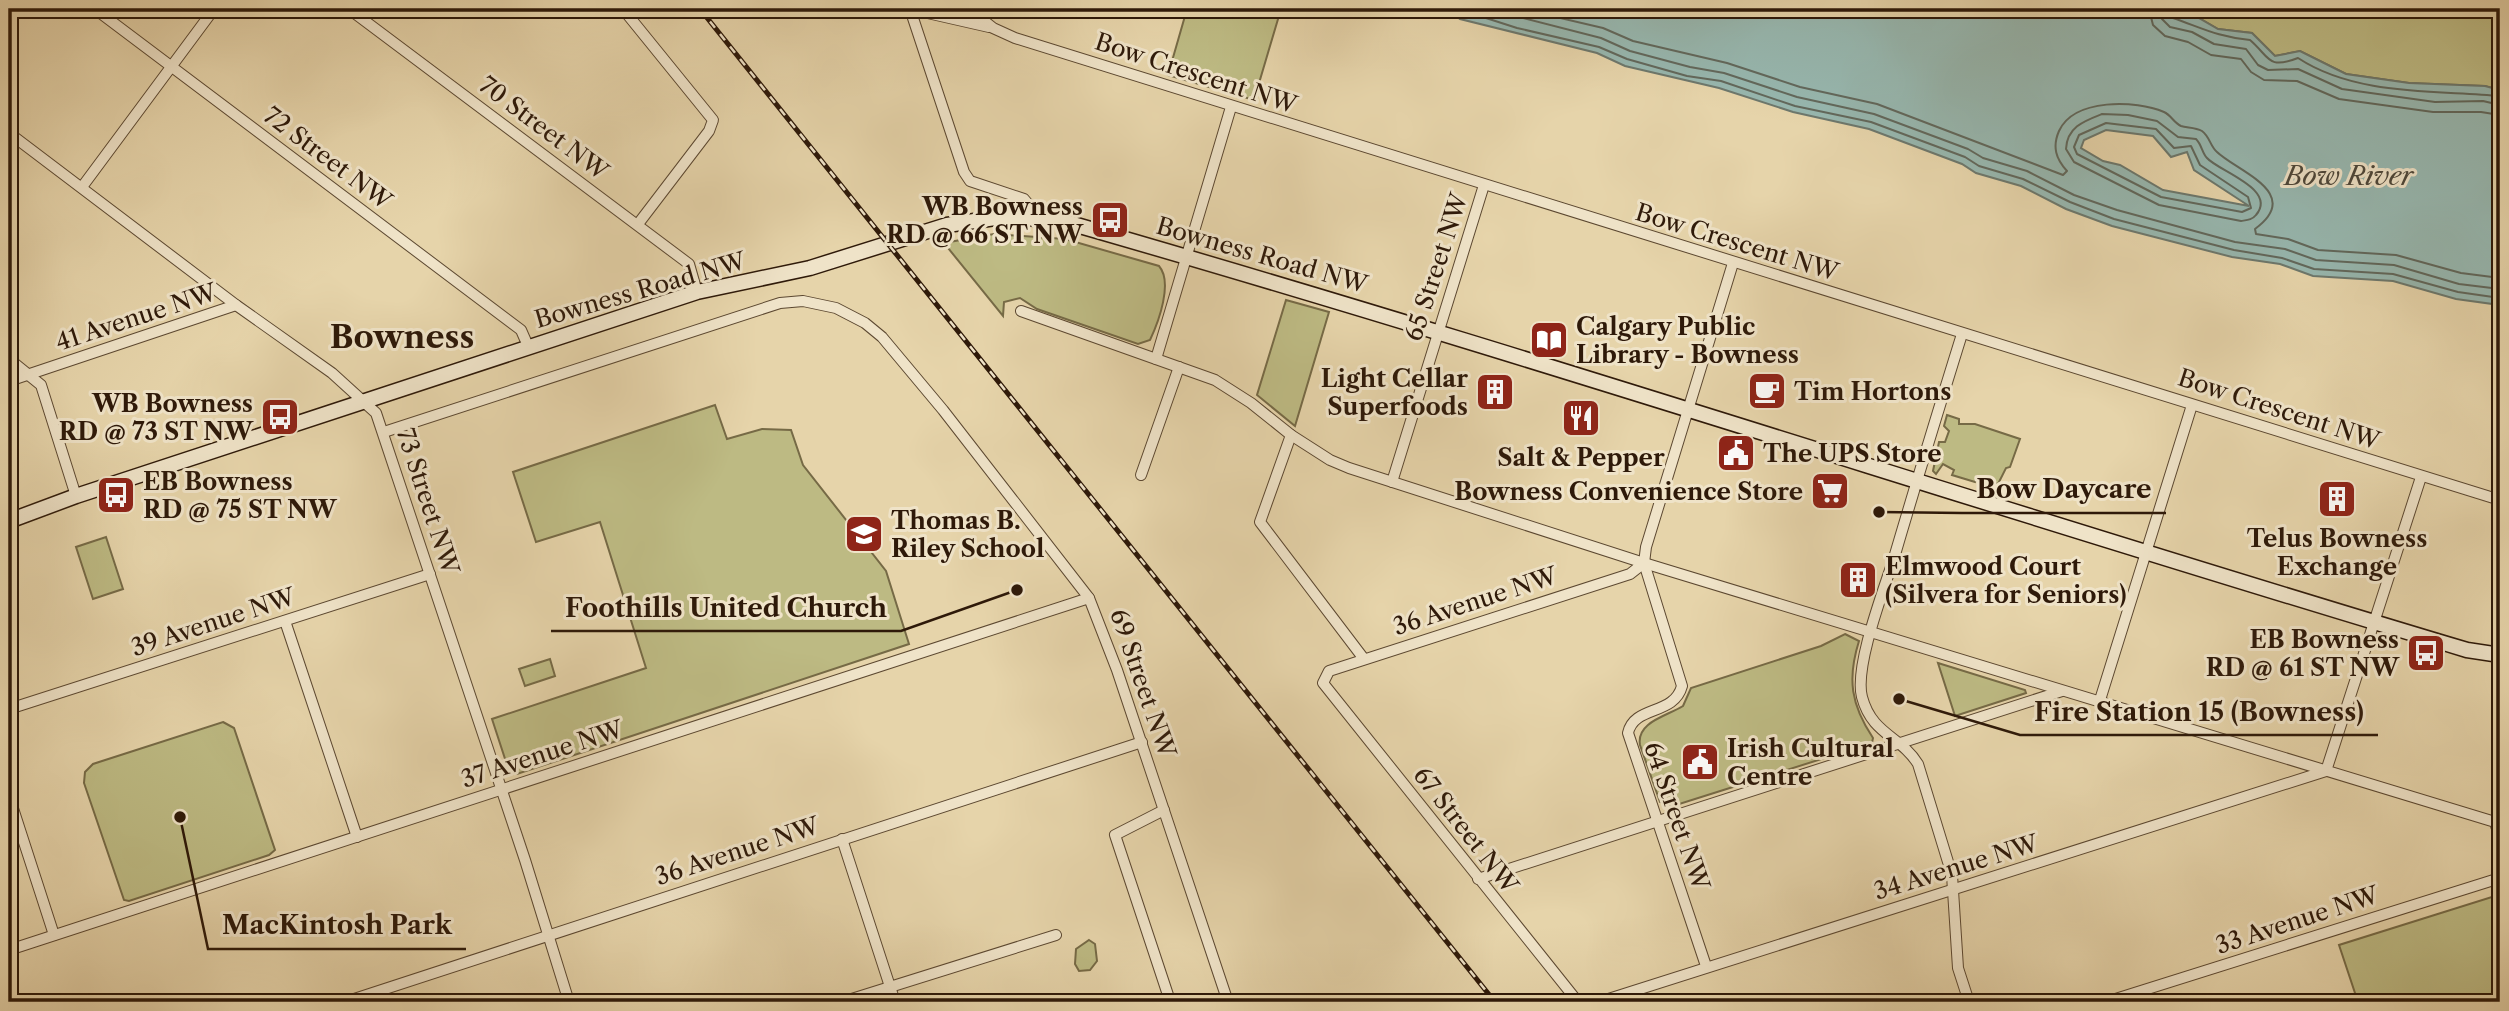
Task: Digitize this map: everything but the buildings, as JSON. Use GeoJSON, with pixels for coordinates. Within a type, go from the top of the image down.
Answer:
{"type":"FeatureCollection","features":[{"type":"Feature","properties":{"kind":"street","name":"72 Street NW"},"geometry":{"type":"LineString","coordinates":[[95,9],[521,330],[528,346]]}},
{"type":"Feature","properties":{"kind":"street"},"geometry":{"type":"LineString","coordinates":[[82,187],[214,9]]}},
{"type":"Feature","properties":{"kind":"street","name":"70 Street NW"},"geometry":{"type":"LineString","coordinates":[[349,9],[689,264],[697,292]]}},
{"type":"Feature","properties":{"kind":"street"},"geometry":{"type":"LineString","coordinates":[[623,9],[713,120],[709,131],[638,224]]}},
{"type":"Feature","properties":{"kind":"street"},"geometry":{"type":"LineString","coordinates":[[910,9],[993,28]]}},
{"type":"Feature","properties":{"kind":"street"},"geometry":{"type":"LineString","coordinates":[[910,9],[970,181],[1024,199],[1040,218]]}},
{"type":"Feature","properties":{"kind":"street","name":"Bow Crescent NW"},"geometry":{"type":"LineString","coordinates":[[969,9],[993,28],[1231,107],[1962,334],[2099,373],[2192,405],[2500,500]]}},
{"type":"Feature","properties":{"kind":"street"},"geometry":{"type":"LineString","coordinates":[[1156,359],[1231,107]]}},
{"type":"Feature","properties":{"kind":"street","name":"73 Street NW"},"geometry":{"type":"LineString","coordinates":[[9,133],[236,305],[332,373],[376,413],[569,1002]]}},
{"type":"Feature","properties":{"kind":"street","name":"65 Street NW"},"geometry":{"type":"LineString","coordinates":[[1392,482],[1485,185]]}},
{"type":"Feature","properties":{"kind":"street","name":"Bowness Road NW"},"geometry":{"type":"LineString","coordinates":[[9,521],[76,496],[697,292],[810,268],[947,225],[1002,218],[1040,218],[1059,220],[1187,256],[1438,331],[2376,623],[2467,650],[2500,655]]}},
{"type":"Feature","properties":{"kind":"street","name":"64 Street NW"},"geometry":{"type":"LineString","coordinates":[[1706,966],[1658,822],[1652,812],[1628,738],[1628,729],[1636,718],[1671,705],[1682,687],[1644,564],[1646,547],[1733,263]]}},
{"type":"Feature","properties":{"kind":"street","name":"Bowness Road NW"},"geometry":{"type":"LineString","coordinates":[[384,432],[770,305],[791,301],[825,305]]}},
{"type":"Feature","properties":{"kind":"street","name":"41 Avenue NW"},"geometry":{"type":"LineString","coordinates":[[9,381],[236,305]]}},
{"type":"Feature","properties":{"kind":"street","name":"69 Street NW"},"geometry":{"type":"LineString","coordinates":[[825,305],[856,317],[882,337],[943,410],[1089,598],[1100,619],[1228,1002]]}},
{"type":"Feature","properties":{"kind":"street"},"geometry":{"type":"LineString","coordinates":[[1021,311],[1215,380],[1330,460],[1644,564],[1871,630],[2062,691],[2100,700],[2498,823],[2500,839]]}},
{"type":"Feature","properties":{"kind":"street"},"geometry":{"type":"LineString","coordinates":[[1962,334],[1871,630],[1860,682],[1862,697],[1882,733],[1912,753],[1918,764],[1952,875],[1958,968],[1969,1002]]}},
{"type":"Feature","properties":{"kind":"street"},"geometry":{"type":"LineString","coordinates":[[9,359],[41,385],[76,496]]}},
{"type":"Feature","properties":{"kind":"street"},"geometry":{"type":"LineString","coordinates":[[1140,475],[1179,367]]}},
{"type":"Feature","properties":{"kind":"street"},"geometry":{"type":"LineString","coordinates":[[2100,700],[2192,405]]}},
{"type":"Feature","properties":{"kind":"street"},"geometry":{"type":"LineString","coordinates":[[1291,435],[1260,522],[1364,659]]}},
{"type":"Feature","properties":{"kind":"street"},"geometry":{"type":"LineString","coordinates":[[2326,771],[2421,477]]}},
{"type":"Feature","properties":{"kind":"street","name":"36 Avenue NW"},"geometry":{"type":"LineString","coordinates":[[1324,683],[1329,671],[1630,574],[1644,564]]}},
{"type":"Feature","properties":{"kind":"street","name":"39 Avenue NW"},"geometry":{"type":"LineString","coordinates":[[9,709],[429,574]]}},
{"type":"Feature","properties":{"kind":"street","name":"37 Avenue NW"},"geometry":{"type":"LineString","coordinates":[[9,950],[1089,598]]}},
{"type":"Feature","properties":{"kind":"street"},"geometry":{"type":"LineString","coordinates":[[285,621],[356,837]]}},
{"type":"Feature","properties":{"kind":"street","name":"67 Street NW"},"geometry":{"type":"LineString","coordinates":[[1324,683],[1578,1002]]}},
{"type":"Feature","properties":{"kind":"street"},"geometry":{"type":"LineString","coordinates":[[1478,879],[2062,691]]}},
{"type":"Feature","properties":{"kind":"street","name":"36 Avenue NW"},"geometry":{"type":"LineString","coordinates":[[345,1002],[1142,742]]}},
{"type":"Feature","properties":{"kind":"street","name":"34 Avenue NW"},"geometry":{"type":"LineString","coordinates":[[1599,1002],[2326,771]]}},
{"type":"Feature","properties":{"kind":"street"},"geometry":{"type":"LineString","coordinates":[[9,796],[54,935]]}},
{"type":"Feature","properties":{"kind":"street"},"geometry":{"type":"LineString","coordinates":[[1164,810],[1115,835],[1170,1001],[1167,1002]]}},
{"type":"Feature","properties":{"kind":"street"},"geometry":{"type":"LineString","coordinates":[[842,839],[895,1002]]}},
{"type":"Feature","properties":{"kind":"street","name":"33 Avenue NW"},"geometry":{"type":"LineString","coordinates":[[2106,1002],[2500,878]]}},
{"type":"Feature","properties":{"kind":"street"},"geometry":{"type":"LineString","coordinates":[[842,1002],[1056,935]]}},
{"type":"Feature","properties":{"kind":"shaded area"},"geometry":{"type":"Polygon","coordinates":[[[1187,9],[1281,9],[1254,100],[1168,75],[1187,9]]]}},
{"type":"Feature","properties":{"kind":"shaded area"},"geometry":{"type":"Polygon","coordinates":[[[2170,9],[2500,9],[2500,90],[2485,86],[2409,83],[2346,74],[2300,51],[2275,56],[2252,33],[2218,29],[2197,17],[2170,9]]]}},
{"type":"Feature","properties":{"kind":"shaded area"},"geometry":{"type":"Polygon","coordinates":[[[994,234],[1065,239],[1159,266],[1163,273],[1165,291],[1150,340],[1138,344],[1037,309],[1020,298],[1004,302],[1003,316],[944,243],[994,234]]]}},
{"type":"Feature","properties":{"kind":"shaded area"},"geometry":{"type":"Polygon","coordinates":[[[1286,300],[1329,312],[1295,426],[1257,395],[1286,300]]]}},
{"type":"Feature","properties":{"kind":"shaded area"},"geometry":{"type":"Polygon","coordinates":[[[715,405],[727,439],[762,429],[791,430],[803,465],[886,571],[909,644],[517,774],[509,771],[492,719],[646,668],[600,522],[536,542],[513,472],[715,405]]]}},
{"type":"Feature","properties":{"kind":"shaded area"},"geometry":{"type":"Polygon","coordinates":[[[1947,415],[1959,419],[1959,424],[1975,424],[2020,439],[2010,467],[2006,468],[1998,484],[1977,477],[1975,482],[1952,475],[1954,470],[1943,464],[1936,474],[1933,471],[1939,442],[1945,442],[1949,431],[1944,426],[1947,415]]]}},
{"type":"Feature","properties":{"kind":"shaded area"},"geometry":{"type":"Polygon","coordinates":[[[106,537],[123,589],[93,599],[76,547],[106,537]]]}},
{"type":"Feature","properties":{"kind":"shaded area"},"geometry":{"type":"Polygon","coordinates":[[[1845,634],[1859,641],[1853,668],[1853,691],[1860,714],[1873,738],[1872,743],[1673,806],[1660,802],[1640,745],[1640,737],[1648,725],[1683,706],[1691,688],[1821,646],[1845,634]]]}},
{"type":"Feature","properties":{"kind":"shaded area"},"geometry":{"type":"Polygon","coordinates":[[[550,659],[555,676],[525,686],[519,669],[550,659]]]}},
{"type":"Feature","properties":{"kind":"shaded area"},"geometry":{"type":"Polygon","coordinates":[[[1938,663],[2025,690],[2026,693],[1955,716],[1938,663]]]}},
{"type":"Feature","properties":{"kind":"shaded area"},"geometry":{"type":"Polygon","coordinates":[[[223,722],[234,728],[275,850],[269,855],[129,901],[124,900],[84,783],[85,772],[93,764],[223,722]]]}},
{"type":"Feature","properties":{"kind":"shaded area"},"geometry":{"type":"Polygon","coordinates":[[[2495,896],[2500,914],[2500,1002],[2358,1002],[2339,945],[2495,896]]]}},
{"type":"Feature","properties":{"kind":"shaded area"},"geometry":{"type":"Polygon","coordinates":[[[1089,940],[1095,944],[1097,961],[1090,970],[1079,971],[1075,964],[1076,949],[1089,940]]]}},
{"type":"Feature","properties":{"kind":"water","name":"Bow River"},"geometry":{"type":"Polygon","coordinates":[[[1448,9],[2170,9],[2197,17],[2218,29],[2252,33],[2275,56],[2300,51],[2346,74],[2409,83],[2485,86],[2500,90],[2500,305],[2456,299],[2393,281],[2313,276],[2280,264],[2232,257],[2112,226],[2066,209],[2021,186],[1976,173],[1962,164],[1869,129],[1793,112],[1719,88],[1625,66],[1597,53],[1460,19],[1448,9]],[[2106,130],[2084,140],[2081,148],[2103,161],[2120,165],[2163,190],[2249,206],[2194,170],[2187,152],[2171,157],[2153,136],[2106,130]]]}},
{"type":"Feature","properties":{"kind":"railway"},"geometry":{"type":"LineString","coordinates":[[700,9],[1495,1002]]}},
{"type":"Feature","properties":{"kind":"place","name":"WB Bowness RD @ 66 ST NW"},"geometry":{"type":"Point","coordinates":[1110,220]}},
{"type":"Feature","properties":{"kind":"place","name":"Calgary Public Library - Bowness"},"geometry":{"type":"Point","coordinates":[1549,340]}},
{"type":"Feature","properties":{"kind":"place","name":"Tim Hortons"},"geometry":{"type":"Point","coordinates":[1767,391]}},
{"type":"Feature","properties":{"kind":"place","name":"Light Cellar Superfoods"},"geometry":{"type":"Point","coordinates":[1495,392]}},
{"type":"Feature","properties":{"kind":"place","name":"WB Bowness RD @ 73 ST NW"},"geometry":{"type":"Point","coordinates":[280,417]}},
{"type":"Feature","properties":{"kind":"place","name":"Salt & Pepper"},"geometry":{"type":"Point","coordinates":[1581,418]}},
{"type":"Feature","properties":{"kind":"place","name":"The UPS Store"},"geometry":{"type":"Point","coordinates":[1736,453]}},
{"type":"Feature","properties":{"kind":"place","name":"Bowness Convenience Store"},"geometry":{"type":"Point","coordinates":[1830,491]}},
{"type":"Feature","properties":{"kind":"place","name":"EB Bowness RD @ 75 ST NW"},"geometry":{"type":"Point","coordinates":[116,495]}},
{"type":"Feature","properties":{"kind":"place","name":"Telus Bowness Exchange"},"geometry":{"type":"Point","coordinates":[2337,499]}},
{"type":"Feature","properties":{"kind":"place","name":"Bow Daycare"},"geometry":{"type":"Point","coordinates":[1879,512]}},
{"type":"Feature","properties":{"kind":"place","name":"Thomas B. Riley School"},"geometry":{"type":"Point","coordinates":[864,534]}},
{"type":"Feature","properties":{"kind":"place","name":"Elmwood Court (Silvera for Seniors)"},"geometry":{"type":"Point","coordinates":[1858,580]}},
{"type":"Feature","properties":{"kind":"place","name":"Foothills United Church"},"geometry":{"type":"Point","coordinates":[1017,590]}},
{"type":"Feature","properties":{"kind":"place","name":"EB Bowness RD @ 61 ST NW"},"geometry":{"type":"Point","coordinates":[2426,653]}},
{"type":"Feature","properties":{"kind":"place","name":"Fire Station 15 (Bowness)"},"geometry":{"type":"Point","coordinates":[1899,699]}},
{"type":"Feature","properties":{"kind":"place","name":"Irish Cultural Centre"},"geometry":{"type":"Point","coordinates":[1700,762]}},
{"type":"Feature","properties":{"kind":"place","name":"MacKintosh Park"},"geometry":{"type":"Point","coordinates":[180,817]}},
{"type":"Feature","properties":{"kind":"district","name":"Bowness"},"geometry":{"type":"Point","coordinates":[402,336]}}]}
